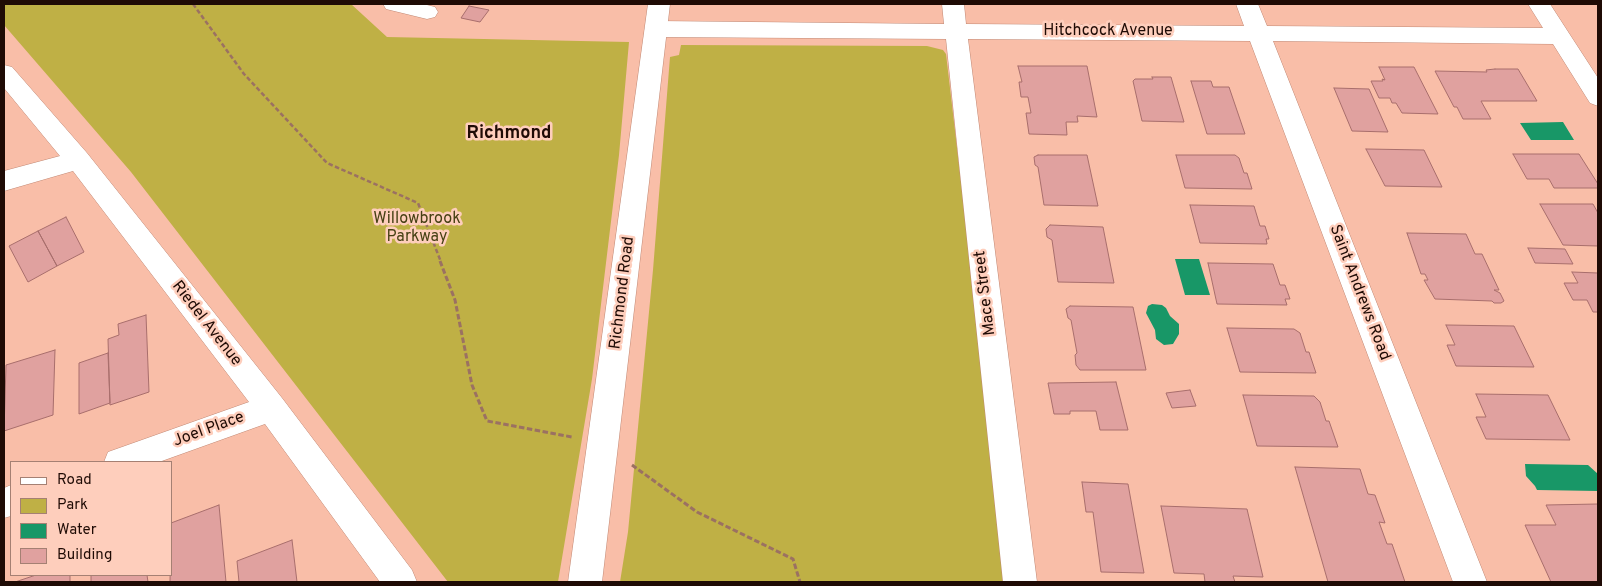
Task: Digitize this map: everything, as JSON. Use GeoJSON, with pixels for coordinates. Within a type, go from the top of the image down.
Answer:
{"type":"FeatureCollection","features":[{"type":"Feature","properties":{"kind":"street"},"geometry":{"type":"LineString","coordinates":[[394,4],[426,12]]}},
{"type":"Feature","properties":{"kind":"street","name":"Mace Street"},"geometry":{"type":"LineString","coordinates":[[953,4],[1020,582]]}},
{"type":"Feature","properties":{"kind":"street","name":"Saint Andrews Road"},"geometry":{"type":"LineString","coordinates":[[1247,4],[1470,582]]}},
{"type":"Feature","properties":{"kind":"street"},"geometry":{"type":"LineString","coordinates":[[1539,4],[1598,96]]}},
{"type":"Feature","properties":{"kind":"street","name":"Hitchcock Avenue"},"geometry":{"type":"LineString","coordinates":[[658,17],[955,32],[1559,36]]}},
{"type":"Feature","properties":{"kind":"street","name":"Richmond Road"},"geometry":{"type":"LineString","coordinates":[[585,582],[658,17]]}},
{"type":"Feature","properties":{"kind":"street","name":"Riedel Avenue"},"geometry":{"type":"LineString","coordinates":[[4,73],[78,160],[271,408],[400,582]]}},
{"type":"Feature","properties":{"kind":"street"},"geometry":{"type":"LineString","coordinates":[[4,181],[78,160]]}},
{"type":"Feature","properties":{"kind":"street","name":"Joel Place"},"geometry":{"type":"LineString","coordinates":[[122,461],[271,408]]}},
{"type":"Feature","properties":{"kind":"path"},"geometry":{"type":"LineString","coordinates":[[194,4],[244,74],[327,164],[418,203],[455,300],[472,385],[486,421],[577,438]]}},
{"type":"Feature","properties":{"kind":"path"},"geometry":{"type":"LineString","coordinates":[[625,461],[642,470],[697,512],[793,559],[800,582]]}},
{"type":"Feature","properties":{"kind":"green space","name":"Willowbrook Parkway"},"geometry":{"type":"Polygon","coordinates":[[[4,4],[351,4],[387,37],[629,42],[619,155],[592,379],[558,582],[448,582],[131,172],[4,25],[4,4]]]}},
{"type":"Feature","properties":{"kind":"green space"},"geometry":{"type":"Polygon","coordinates":[[[681,45],[927,46],[943,50],[946,54],[1008,582],[620,582],[628,532],[653,270],[670,57],[679,55],[681,45]]]}},
{"type":"Feature","properties":{"kind":"water"},"geometry":{"type":"Polygon","coordinates":[[[1563,122],[1574,140],[1531,140],[1520,123],[1563,122]]]}},
{"type":"Feature","properties":{"kind":"water"},"geometry":{"type":"Polygon","coordinates":[[[1175,259],[1199,259],[1210,295],[1185,295],[1175,259]]]}},
{"type":"Feature","properties":{"kind":"water"},"geometry":{"type":"Polygon","coordinates":[[[1152,304],[1162,305],[1179,324],[1179,334],[1173,344],[1164,345],[1156,339],[1155,330],[1146,313],[1148,306],[1152,304]]]}},
{"type":"Feature","properties":{"kind":"water"},"geometry":{"type":"Polygon","coordinates":[[[1525,464],[1588,465],[1598,474],[1598,491],[1537,490],[1526,476],[1525,464]]]}},
{"type":"Feature","properties":{"kind":"building"},"geometry":{"type":"Polygon","coordinates":[[[469,6],[489,10],[480,22],[461,18],[469,6]]]}},
{"type":"Feature","properties":{"kind":"building"},"geometry":{"type":"Polygon","coordinates":[[[1018,66],[1087,66],[1097,117],[1077,116],[1078,122],[1066,122],[1067,135],[1029,134],[1026,113],[1031,113],[1028,97],[1021,97],[1019,82],[1022,82],[1018,66]]]}},
{"type":"Feature","properties":{"kind":"building"},"geometry":{"type":"Polygon","coordinates":[[[1379,67],[1414,67],[1438,114],[1402,113],[1396,103],[1392,103],[1390,98],[1379,98],[1371,81],[1385,80],[1379,67]]]}},
{"type":"Feature","properties":{"kind":"building"},"geometry":{"type":"Polygon","coordinates":[[[1518,69],[1537,101],[1481,101],[1491,119],[1463,119],[1457,107],[1454,107],[1435,71],[1487,72],[1486,70],[1518,69]]]}},
{"type":"Feature","properties":{"kind":"building"},"geometry":{"type":"Polygon","coordinates":[[[1152,77],[1171,77],[1184,122],[1142,121],[1133,81],[1135,79],[1153,79],[1152,77]]]}},
{"type":"Feature","properties":{"kind":"building"},"geometry":{"type":"Polygon","coordinates":[[[1191,81],[1211,81],[1213,87],[1229,87],[1245,134],[1207,134],[1191,81]]]}},
{"type":"Feature","properties":{"kind":"building"},"geometry":{"type":"Polygon","coordinates":[[[1334,88],[1369,89],[1388,132],[1352,131],[1334,88]]]}},
{"type":"Feature","properties":{"kind":"building"},"geometry":{"type":"Polygon","coordinates":[[[1366,149],[1424,150],[1442,187],[1385,186],[1366,149]]]}},
{"type":"Feature","properties":{"kind":"building"},"geometry":{"type":"Polygon","coordinates":[[[1513,154],[1579,154],[1598,184],[1598,188],[1554,188],[1549,179],[1527,179],[1513,154]]]}},
{"type":"Feature","properties":{"kind":"building"},"geometry":{"type":"Polygon","coordinates":[[[1038,155],[1087,155],[1098,206],[1044,205],[1038,167],[1035,165],[1034,157],[1038,155]]]}},
{"type":"Feature","properties":{"kind":"building"},"geometry":{"type":"Polygon","coordinates":[[[1176,155],[1235,155],[1239,158],[1244,173],[1247,173],[1252,189],[1185,188],[1176,155]]]}},
{"type":"Feature","properties":{"kind":"building"},"geometry":{"type":"Polygon","coordinates":[[[1540,204],[1593,204],[1598,213],[1598,246],[1563,245],[1540,204]]]}},
{"type":"Feature","properties":{"kind":"building"},"geometry":{"type":"Polygon","coordinates":[[[1190,205],[1254,206],[1260,226],[1265,226],[1269,239],[1266,239],[1267,244],[1200,243],[1190,205]]]}},
{"type":"Feature","properties":{"kind":"building"},"geometry":{"type":"Polygon","coordinates":[[[66,217],[84,252],[57,266],[38,231],[66,217]]]}},
{"type":"Feature","properties":{"kind":"building"},"geometry":{"type":"Polygon","coordinates":[[[1050,225],[1103,227],[1114,283],[1058,282],[1052,240],[1047,237],[1046,229],[1050,225]]]}},
{"type":"Feature","properties":{"kind":"building"},"geometry":{"type":"Polygon","coordinates":[[[38,231],[57,266],[28,282],[9,246],[38,231]]]}},
{"type":"Feature","properties":{"kind":"building"},"geometry":{"type":"Polygon","coordinates":[[[1407,233],[1466,234],[1475,254],[1482,254],[1499,290],[1494,290],[1500,293],[1504,301],[1494,303],[1492,301],[1435,299],[1424,280],[1428,280],[1425,274],[1421,274],[1407,233]]]}},
{"type":"Feature","properties":{"kind":"building"},"geometry":{"type":"Polygon","coordinates":[[[1528,248],[1565,249],[1573,264],[1535,263],[1528,248]]]}},
{"type":"Feature","properties":{"kind":"building"},"geometry":{"type":"Polygon","coordinates":[[[1208,263],[1273,264],[1280,285],[1285,285],[1290,299],[1285,299],[1287,305],[1217,304],[1208,263]]]}},
{"type":"Feature","properties":{"kind":"building"},"geometry":{"type":"Polygon","coordinates":[[[1572,272],[1598,273],[1598,312],[1593,312],[1587,300],[1573,300],[1564,283],[1578,283],[1572,272]]]}},
{"type":"Feature","properties":{"kind":"building"},"geometry":{"type":"Polygon","coordinates":[[[1070,306],[1133,307],[1146,370],[1080,370],[1076,365],[1075,355],[1077,353],[1071,320],[1068,318],[1066,309],[1070,306]]]}},
{"type":"Feature","properties":{"kind":"building"},"geometry":{"type":"Polygon","coordinates":[[[146,315],[149,392],[110,405],[108,339],[119,335],[118,324],[146,315]]]}},
{"type":"Feature","properties":{"kind":"building"},"geometry":{"type":"Polygon","coordinates":[[[1446,325],[1514,326],[1534,367],[1456,366],[1447,345],[1455,345],[1446,325]]]}},
{"type":"Feature","properties":{"kind":"building"},"geometry":{"type":"Polygon","coordinates":[[[1227,328],[1294,329],[1300,333],[1316,373],[1240,372],[1227,328]]]}},
{"type":"Feature","properties":{"kind":"building"},"geometry":{"type":"Polygon","coordinates":[[[55,350],[53,415],[4,431],[6,365],[55,350]]]}},
{"type":"Feature","properties":{"kind":"building"},"geometry":{"type":"Polygon","coordinates":[[[108,353],[110,403],[79,414],[79,363],[108,353]]]}},
{"type":"Feature","properties":{"kind":"building"},"geometry":{"type":"Polygon","coordinates":[[[1116,382],[1128,430],[1100,430],[1096,411],[1070,411],[1070,414],[1054,414],[1048,383],[1116,382]]]}},
{"type":"Feature","properties":{"kind":"building"},"geometry":{"type":"Polygon","coordinates":[[[1190,390],[1196,406],[1172,408],[1166,393],[1190,390]]]}},
{"type":"Feature","properties":{"kind":"building"},"geometry":{"type":"Polygon","coordinates":[[[1476,394],[1548,395],[1570,440],[1486,439],[1476,417],[1486,417],[1476,394]]]}},
{"type":"Feature","properties":{"kind":"building"},"geometry":{"type":"Polygon","coordinates":[[[1243,395],[1314,396],[1320,402],[1326,421],[1329,421],[1338,447],[1257,446],[1243,395]]]}},
{"type":"Feature","properties":{"kind":"building"},"geometry":{"type":"Polygon","coordinates":[[[1295,467],[1360,469],[1368,494],[1375,495],[1385,523],[1379,522],[1387,544],[1392,544],[1405,582],[1328,582],[1295,467]]]}},
{"type":"Feature","properties":{"kind":"building"},"geometry":{"type":"Polygon","coordinates":[[[1082,482],[1128,484],[1144,573],[1101,572],[1093,512],[1086,512],[1082,482]]]}},
{"type":"Feature","properties":{"kind":"building"},"geometry":{"type":"Polygon","coordinates":[[[1598,504],[1598,582],[1551,582],[1525,525],[1556,525],[1546,505],[1598,504]]]}},
{"type":"Feature","properties":{"kind":"building"},"geometry":{"type":"Polygon","coordinates":[[[219,505],[226,582],[170,582],[170,576],[172,576],[172,523],[219,505]]]}},
{"type":"Feature","properties":{"kind":"building"},"geometry":{"type":"Polygon","coordinates":[[[1161,506],[1247,509],[1263,577],[1233,576],[1235,582],[1205,582],[1204,574],[1174,573],[1161,506]]]}},
{"type":"Feature","properties":{"kind":"building"},"geometry":{"type":"Polygon","coordinates":[[[292,540],[297,582],[239,582],[237,561],[292,540]]]}},
{"type":"Feature","properties":{"kind":"building"},"geometry":{"type":"Polygon","coordinates":[[[33,576],[70,576],[70,582],[15,582],[33,576]]]}},
{"type":"Feature","properties":{"kind":"building"},"geometry":{"type":"Polygon","coordinates":[[[91,576],[147,576],[148,582],[91,582],[91,576]]]}},
{"type":"Feature","properties":{"kind":"district","name":"Richmond"},"geometry":{"type":"Point","coordinates":[509,134]}}]}
